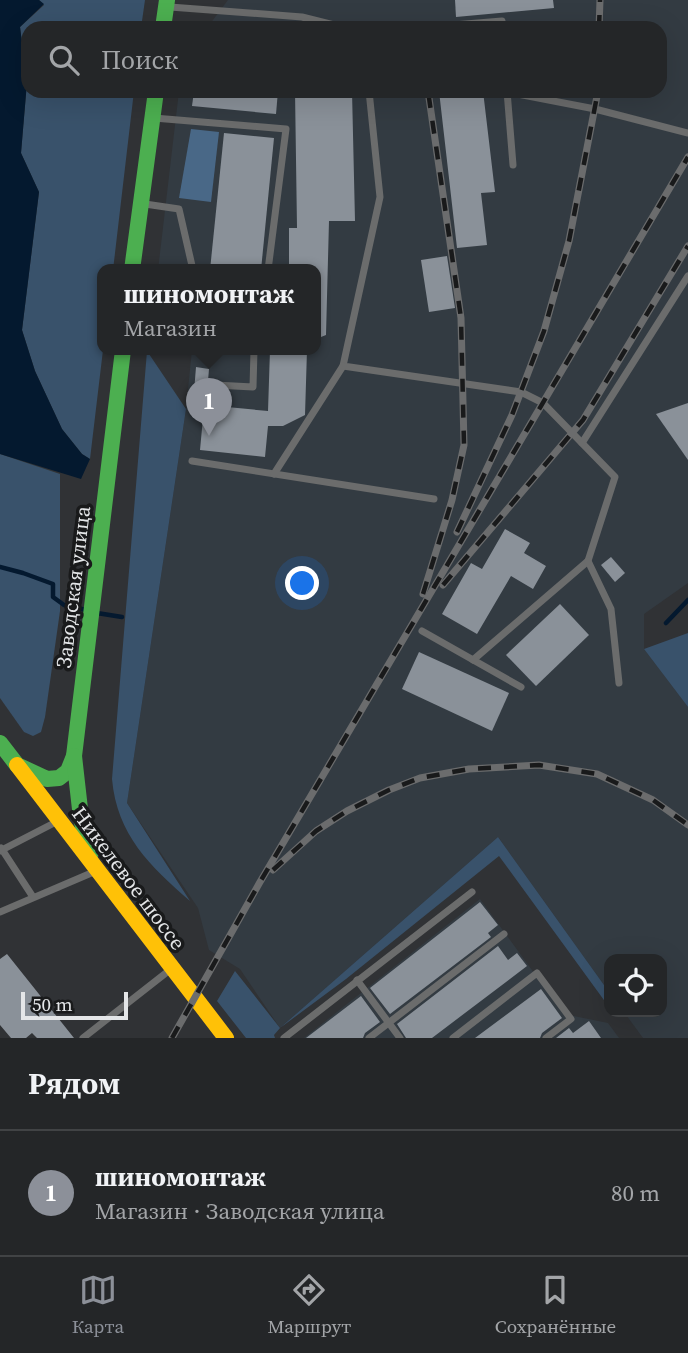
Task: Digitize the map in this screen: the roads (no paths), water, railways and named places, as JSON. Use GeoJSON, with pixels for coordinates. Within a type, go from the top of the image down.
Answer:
{"type":"FeatureCollection","features":[{"type":"Feature","properties":{"kind":"main road"},"geometry":{"type":"LineString","coordinates":[[133,264],[155,98]]}},
{"type":"Feature","properties":{"kind":"main road","name":"Заводская улица"},"geometry":{"type":"LineString","coordinates":[[95,869],[81,818],[74,756],[122,355]]}},
{"type":"Feature","properties":{"kind":"main road","name":"Никелевое шоссе"},"geometry":{"type":"LineString","coordinates":[[0,743],[225,1037]]}},
{"type":"Feature","properties":{"kind":"main road"},"geometry":{"type":"LineString","coordinates":[[17,765],[47,779],[60,778],[68,771],[74,756]]}},
{"type":"Feature","properties":{"kind":"lane"},"geometry":{"type":"LineString","coordinates":[[167,4],[302,17],[318,21]]}},
{"type":"Feature","properties":{"kind":"lane"},"geometry":{"type":"LineString","coordinates":[[274,474],[343,366],[380,197],[370,98]]}},
{"type":"Feature","properties":{"kind":"lane"},"geometry":{"type":"LineString","coordinates":[[508,98],[513,166]]}},
{"type":"Feature","properties":{"kind":"lane"},"geometry":{"type":"LineString","coordinates":[[541,98],[688,133]]}},
{"type":"Feature","properties":{"kind":"lane"},"geometry":{"type":"LineString","coordinates":[[153,118],[286,129],[269,264]]}},
{"type":"Feature","properties":{"kind":"lane"},"geometry":{"type":"LineString","coordinates":[[141,203],[179,209],[192,264]]}},
{"type":"Feature","properties":{"kind":"lane"},"geometry":{"type":"LineString","coordinates":[[582,443],[688,276]]}},
{"type":"Feature","properties":{"kind":"lane"},"geometry":{"type":"LineString","coordinates":[[215,385],[253,387],[254,355]]}},
{"type":"Feature","properties":{"kind":"lane"},"geometry":{"type":"LineString","coordinates":[[343,366],[521,392],[543,403],[615,477],[589,561],[473,660]]}},
{"type":"Feature","properties":{"kind":"lane"},"geometry":{"type":"LineString","coordinates":[[192,461],[434,499]]}},
{"type":"Feature","properties":{"kind":"lane"},"geometry":{"type":"LineString","coordinates":[[589,561],[611,609],[619,683]]}},
{"type":"Feature","properties":{"kind":"lane"},"geometry":{"type":"LineString","coordinates":[[422,631],[521,687]]}},
{"type":"Feature","properties":{"kind":"lane"},"geometry":{"type":"LineString","coordinates":[[33,897],[1,849],[58,821]]}},
{"type":"Feature","properties":{"kind":"lane"},"geometry":{"type":"LineString","coordinates":[[0,912],[95,869]]}},
{"type":"Feature","properties":{"kind":"lane"},"geometry":{"type":"LineString","coordinates":[[284,1038],[472,892]]}},
{"type":"Feature","properties":{"kind":"lane"},"geometry":{"type":"LineString","coordinates":[[369,1038],[504,934]]}},
{"type":"Feature","properties":{"kind":"lane"},"geometry":{"type":"LineString","coordinates":[[83,1038],[172,969]]}},
{"type":"Feature","properties":{"kind":"lane"},"geometry":{"type":"LineString","coordinates":[[453,1038],[537,973],[571,1020],[546,1038]]}},
{"type":"Feature","properties":{"kind":"lane"},"geometry":{"type":"LineString","coordinates":[[357,980],[400,1038]]}},
{"type":"Feature","properties":{"kind":"waterway"},"geometry":{"type":"LineString","coordinates":[[0,567],[53,584],[53,597],[64,605],[86,610]]}},
{"type":"Feature","properties":{"kind":"waterway"},"geometry":{"type":"LineString","coordinates":[[666,623],[688,600]]}},
{"type":"Feature","properties":{"kind":"waterway"},"geometry":{"type":"LineString","coordinates":[[97,613],[122,617]]}},
{"type":"Feature","properties":{"kind":"railway"},"geometry":{"type":"LineString","coordinates":[[599,21],[600,0]]}},
{"type":"Feature","properties":{"kind":"railway"},"geometry":{"type":"LineString","coordinates":[[423,594],[452,500],[464,445],[461,318],[429,98]]}},
{"type":"Feature","properties":{"kind":"railway"},"geometry":{"type":"LineString","coordinates":[[457,532],[512,415],[544,331],[569,241],[597,98]]}},
{"type":"Feature","properties":{"kind":"railway"},"geometry":{"type":"LineString","coordinates":[[172,1038],[260,882],[688,157]]}},
{"type":"Feature","properties":{"kind":"railway"},"geometry":{"type":"LineString","coordinates":[[443,585],[583,420],[688,246]]}},
{"type":"Feature","properties":{"kind":"railway"},"geometry":{"type":"LineString","coordinates":[[273,870],[316,831],[347,811],[420,778],[469,769],[539,765],[597,774],[653,800],[688,825]]}},
{"type":"Feature","properties":{"kind":"place","name":"шиномонтаж"},"geometry":{"type":"Point","coordinates":[209,436]}}]}
